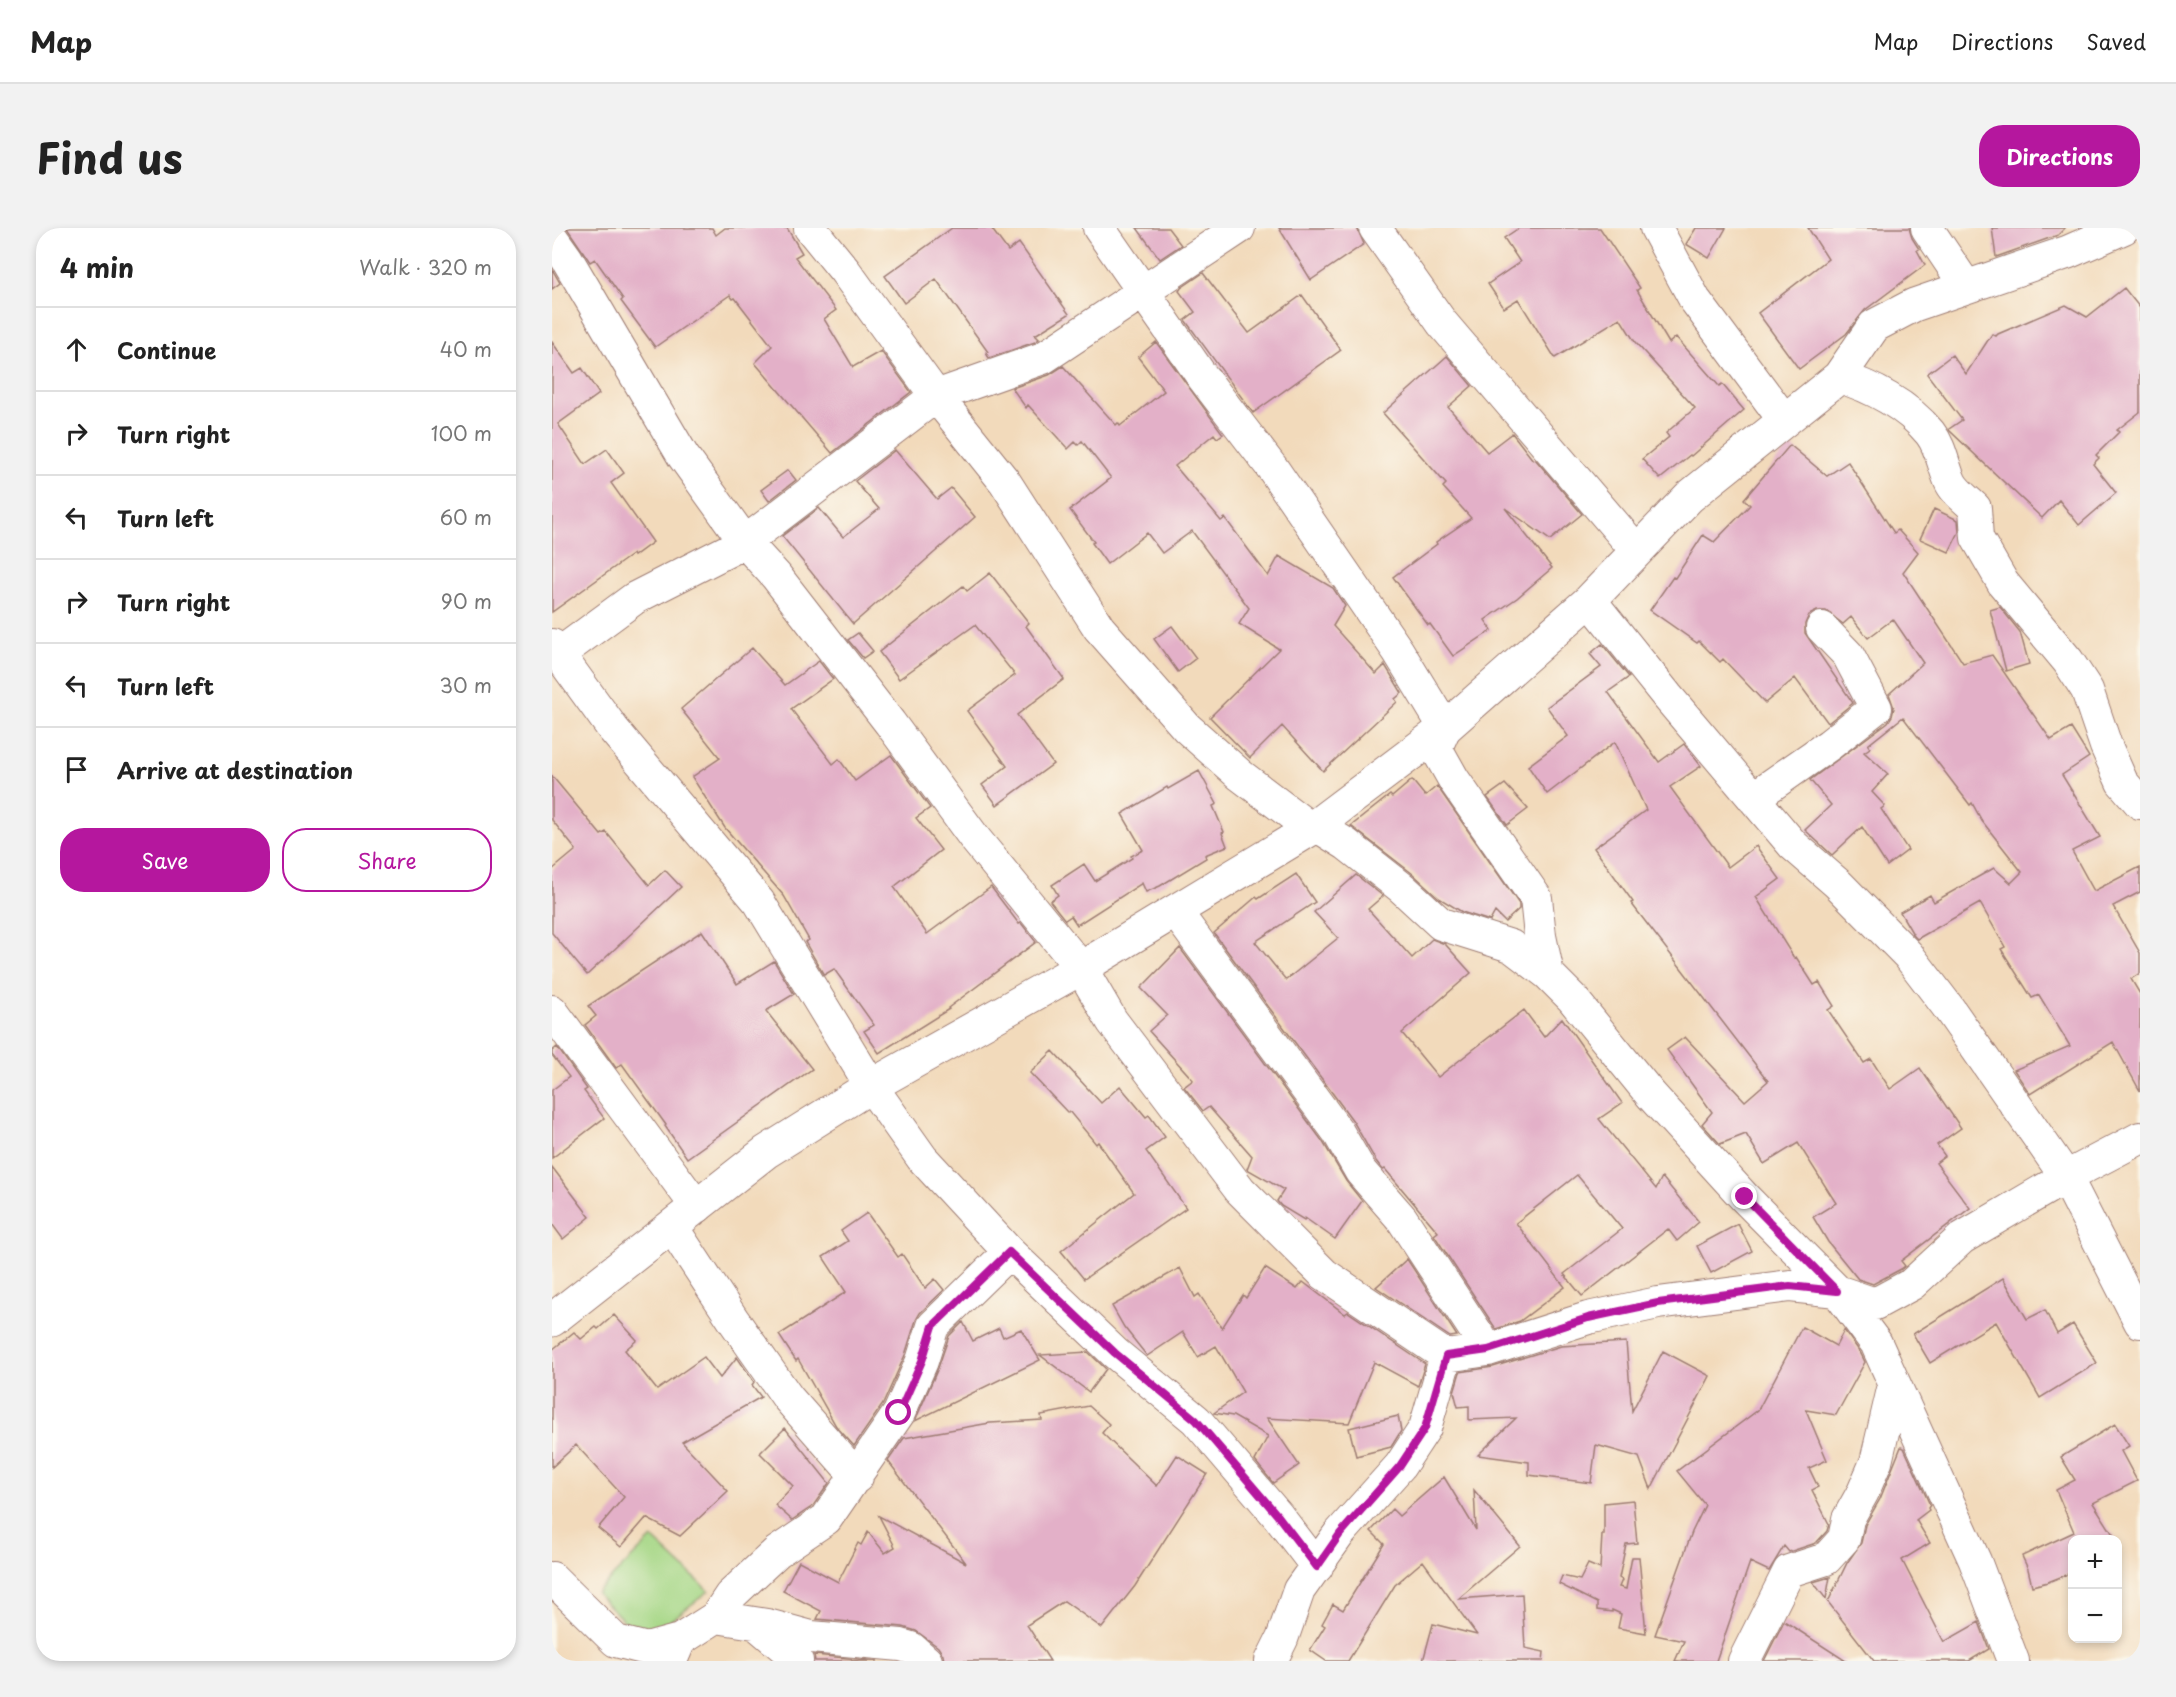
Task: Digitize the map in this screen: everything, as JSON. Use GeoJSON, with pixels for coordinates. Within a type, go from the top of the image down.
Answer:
{"type":"FeatureCollection","features":[{"type":"Feature","properties":{"kind":"street"},"geometry":{"type":"LineString","coordinates":[[810,228],[936,396],[1005,482],[1099,628],[1187,729],[1240,775],[1311,829],[1322,829],[1346,844],[1402,888],[1442,924],[1511,946],[1548,974],[1572,998],[1659,1104],[1745,1197],[1837,1291],[1875,1343],[1975,1561],[2013,1661]]}},
{"type":"Feature","properties":{"kind":"street"},"geometry":{"type":"LineString","coordinates":[[1099,228],[1201,375],[1273,469],[1392,641],[1445,728]]}},
{"type":"Feature","properties":{"kind":"street"},"geometry":{"type":"LineString","coordinates":[[1239,228],[1043,358],[936,396],[745,542],[635,598],[555,650],[613,729],[759,902],[871,1086],[922,1158],[1009,1252],[1115,1353],[1196,1420],[1278,1516],[1317,1567]]}},
{"type":"Feature","properties":{"kind":"street"},"geometry":{"type":"LineString","coordinates":[[1376,228],[1442,323],[1637,551]]}},
{"type":"Feature","properties":{"kind":"street"},"geometry":{"type":"LineString","coordinates":[[1656,228],[1695,300],[1784,420]]}},
{"type":"Feature","properties":{"kind":"street"},"geometry":{"type":"LineString","coordinates":[[1927,228],[1966,286]]}},
{"type":"Feature","properties":{"kind":"street"},"geometry":{"type":"LineString","coordinates":[[552,1320],[766,1152],[871,1086],[1081,968],[1311,829],[1445,728],[1590,600],[1689,496],[1839,377],[1874,326],[1914,305],[2068,252],[2123,228]]}},
{"type":"Feature","properties":{"kind":"street"},"geometry":{"type":"LineString","coordinates":[[552,238],[567,259],[683,456],[745,542],[776,576],[890,723],[975,840],[1081,968],[1112,1021],[1240,1190],[1324,1274],[1446,1356],[1488,1350],[1588,1318],[1658,1303],[1790,1286],[1837,1291],[1875,1304],[1912,1284],[1962,1238],[2140,1138]]}},
{"type":"Feature","properties":{"kind":"street"},"geometry":{"type":"LineString","coordinates":[[1839,377],[1859,383],[1898,405],[1930,434],[1939,450],[1951,483],[1975,508],[1977,538],[2003,583],[2068,660],[2087,690],[2106,746],[2122,782],[2140,803]]}},
{"type":"Feature","properties":{"kind":"street"},"geometry":{"type":"LineString","coordinates":[[1590,600],[1792,845],[1838,884],[1908,955],[1947,1006],[2066,1178],[2140,1322]]}},
{"type":"Feature","properties":{"kind":"street"},"geometry":{"type":"LineString","coordinates":[[1753,798],[1829,745],[1876,708],[1848,655],[1822,628]]}},
{"type":"Feature","properties":{"kind":"street"},"geometry":{"type":"LineString","coordinates":[[1445,728],[1436,748],[1455,780],[1536,898],[1540,936],[1548,974]]}},
{"type":"Feature","properties":{"kind":"street"},"geometry":{"type":"LineString","coordinates":[[1176,912],[1338,1132],[1360,1172],[1402,1219],[1488,1350]]}},
{"type":"Feature","properties":{"kind":"street"},"geometry":{"type":"LineString","coordinates":[[552,1011],[685,1217],[734,1321],[788,1398],[856,1477]]}},
{"type":"Feature","properties":{"kind":"street"},"geometry":{"type":"LineString","coordinates":[[552,1578],[608,1651],[676,1650],[716,1617],[730,1596],[777,1552],[826,1519],[899,1413],[922,1361],[933,1326],[1009,1252]]}},
{"type":"Feature","properties":{"kind":"street"},"geometry":{"type":"LineString","coordinates":[[1271,1661],[1282,1639],[1299,1590],[1340,1534],[1400,1466],[1425,1428],[1446,1356]]}},
{"type":"Feature","properties":{"kind":"street"},"geometry":{"type":"LineString","coordinates":[[1744,1661],[1789,1571],[1826,1559],[1844,1539],[1848,1519],[1876,1462],[1894,1385]]}},
{"type":"Feature","properties":{"kind":"street"},"geometry":{"type":"LineString","coordinates":[[716,1617],[754,1623],[811,1637],[900,1645],[911,1648],[926,1661]]}},
{"type":"Feature","properties":{"kind":"street"},"geometry":{"type":"LineString","coordinates":[[754,1623],[797,1661]]}},
{"type":"Feature","properties":{"kind":"green space"},"geometry":{"type":"Polygon","coordinates":[[[652,1538],[709,1591],[644,1641],[596,1593],[652,1538]]]}},
{"type":"Feature","properties":{"kind":"building"},"geometry":{"type":"Polygon","coordinates":[[[567,228],[712,228],[716,235],[725,228],[787,228],[802,253],[795,257],[836,310],[824,319],[853,367],[881,351],[911,392],[832,453],[755,363],[772,346],[735,298],[733,299],[730,295],[655,347],[621,301],[623,299],[595,259],[590,262],[567,228]]]}},
{"type":"Feature","properties":{"kind":"building"},"geometry":{"type":"Polygon","coordinates":[[[952,228],[991,228],[1008,251],[1019,243],[1069,314],[1035,335],[1039,339],[1035,342],[989,358],[986,353],[988,352],[936,279],[904,303],[885,276],[952,228]]]}},
{"type":"Feature","properties":{"kind":"building"},"geometry":{"type":"Polygon","coordinates":[[[1137,228],[1168,228],[1181,245],[1160,259],[1137,228]]]}},
{"type":"Feature","properties":{"kind":"building"},"geometry":{"type":"Polygon","coordinates":[[[1279,228],[1357,228],[1364,244],[1311,280],[1279,228]]]}},
{"type":"Feature","properties":{"kind":"building"},"geometry":{"type":"Polygon","coordinates":[[[1519,228],[1600,228],[1640,288],[1637,290],[1669,343],[1676,337],[1719,386],[1722,384],[1744,410],[1691,456],[1660,479],[1642,459],[1669,437],[1666,433],[1695,408],[1635,342],[1620,318],[1555,358],[1518,299],[1504,308],[1488,284],[1520,262],[1504,238],[1519,228]]]}},
{"type":"Feature","properties":{"kind":"building"},"geometry":{"type":"Polygon","coordinates":[[[1696,228],[1726,228],[1709,258],[1686,244],[1696,228]]]}},
{"type":"Feature","properties":{"kind":"building"},"geometry":{"type":"Polygon","coordinates":[[[1808,228],[1909,228],[1925,265],[1865,310],[1846,334],[1799,369],[1758,313],[1828,259],[1808,228]]]}},
{"type":"Feature","properties":{"kind":"building"},"geometry":{"type":"Polygon","coordinates":[[[1992,228],[2065,228],[2058,235],[1996,257],[1992,228]]]}},
{"type":"Feature","properties":{"kind":"building"},"geometry":{"type":"Polygon","coordinates":[[[552,269],[560,283],[552,289],[552,269]]]}},
{"type":"Feature","properties":{"kind":"building"},"geometry":{"type":"Polygon","coordinates":[[[1203,273],[1249,333],[1302,295],[1341,350],[1253,413],[1185,320],[1195,312],[1179,291],[1203,273]]]}},
{"type":"Feature","properties":{"kind":"building"},"geometry":{"type":"Polygon","coordinates":[[[2124,288],[2140,308],[2140,412],[2117,430],[2119,432],[2096,455],[2099,458],[2093,464],[2116,493],[2079,525],[2059,500],[2042,518],[1950,431],[1949,429],[1962,420],[1927,374],[1952,355],[1966,374],[1992,334],[1996,336],[2066,305],[2087,317],[2124,288]]]}},
{"type":"Feature","properties":{"kind":"building"},"geometry":{"type":"Polygon","coordinates":[[[552,342],[574,373],[582,368],[599,394],[558,424],[585,464],[607,449],[624,473],[611,483],[653,542],[552,612],[552,342]]]}},
{"type":"Feature","properties":{"kind":"building"},"geometry":{"type":"Polygon","coordinates":[[[1156,342],[1223,434],[1217,438],[1214,434],[1175,466],[1221,521],[1225,518],[1268,576],[1279,556],[1333,588],[1345,606],[1333,626],[1376,674],[1385,665],[1402,693],[1395,699],[1397,702],[1323,771],[1282,726],[1250,758],[1210,717],[1279,649],[1239,624],[1249,608],[1192,531],[1162,553],[1147,533],[1107,564],[1070,510],[1111,478],[1082,441],[1078,445],[1075,442],[1068,449],[1028,405],[1026,408],[1012,388],[1049,375],[1063,366],[1116,425],[1118,423],[1120,426],[1164,391],[1138,357],[1156,342]]]}},
{"type":"Feature","properties":{"kind":"building"},"geometry":{"type":"Polygon","coordinates":[[[1447,356],[1472,386],[1448,407],[1487,452],[1512,433],[1582,514],[1550,540],[1505,508],[1552,568],[1517,598],[1485,620],[1492,630],[1453,656],[1393,577],[1437,544],[1436,542],[1471,518],[1443,487],[1446,484],[1383,413],[1447,356]]]}},
{"type":"Feature","properties":{"kind":"building"},"geometry":{"type":"Polygon","coordinates":[[[1790,445],[1827,476],[1848,462],[1894,533],[1898,530],[1918,552],[1903,572],[1963,663],[1992,655],[2051,740],[2071,728],[2089,757],[2062,775],[2100,837],[2072,851],[2094,891],[2140,867],[2140,892],[2113,906],[2140,953],[2140,973],[2131,979],[2140,994],[2140,1091],[2113,1042],[2030,1094],[2014,1070],[2070,1046],[2039,995],[2032,998],[2001,949],[2005,947],[1980,903],[1917,939],[1914,936],[1900,912],[1930,895],[1934,902],[1994,868],[2011,883],[2022,872],[1982,821],[1972,803],[1970,805],[1903,717],[1868,745],[1870,748],[1864,752],[1888,774],[1872,792],[1885,806],[1881,809],[1908,850],[1887,866],[1862,827],[1832,855],[1805,830],[1831,805],[1810,780],[1888,722],[1894,708],[1889,694],[1923,663],[1893,619],[1868,638],[1851,617],[1843,624],[1826,611],[1817,611],[1809,615],[1805,624],[1805,633],[1853,703],[1828,723],[1795,678],[1765,703],[1723,659],[1720,662],[1699,641],[1697,643],[1650,610],[1673,577],[1675,578],[1703,535],[1714,542],[1750,505],[1744,499],[1790,445]]]}},
{"type":"Feature","properties":{"kind":"building"},"geometry":{"type":"Polygon","coordinates":[[[895,450],[937,499],[951,488],[975,517],[853,624],[782,536],[819,508],[843,537],[879,509],[855,481],[895,450]]]}},
{"type":"Feature","properties":{"kind":"building"},"geometry":{"type":"Polygon","coordinates":[[[788,470],[796,480],[769,501],[761,490],[788,470]]]}},
{"type":"Feature","properties":{"kind":"building"},"geometry":{"type":"Polygon","coordinates":[[[1934,509],[1958,520],[1959,532],[1949,552],[1920,539],[1934,509]]]}},
{"type":"Feature","properties":{"kind":"building"},"geometry":{"type":"Polygon","coordinates":[[[990,573],[1029,623],[1026,626],[1064,679],[1017,715],[1053,764],[997,805],[982,785],[1007,766],[967,711],[1015,675],[975,625],[899,679],[879,652],[963,586],[967,591],[990,573]]]}},
{"type":"Feature","properties":{"kind":"building"},"geometry":{"type":"Polygon","coordinates":[[[2000,607],[2020,632],[2029,664],[2006,671],[1990,610],[2000,607]]]}},
{"type":"Feature","properties":{"kind":"building"},"geometry":{"type":"Polygon","coordinates":[[[1172,626],[1196,658],[1178,672],[1154,639],[1172,626]]]}},
{"type":"Feature","properties":{"kind":"building"},"geometry":{"type":"Polygon","coordinates":[[[858,633],[873,651],[863,658],[848,640],[858,633]]]}},
{"type":"Feature","properties":{"kind":"building"},"geometry":{"type":"Polygon","coordinates":[[[1602,644],[1629,677],[1608,692],[1659,762],[1684,744],[1701,766],[1670,787],[1728,867],[1756,846],[1780,879],[1756,897],[1794,958],[1796,957],[1814,985],[1819,982],[1834,1006],[1828,1010],[1864,1063],[1871,1059],[1890,1089],[1920,1068],[1961,1128],[1937,1145],[1945,1156],[1936,1163],[1970,1208],[1901,1261],[1905,1266],[1873,1284],[1858,1279],[1828,1242],[1813,1217],[1836,1203],[1798,1143],[1764,1164],[1746,1134],[1720,1144],[1702,1124],[1712,1112],[1667,1050],[1685,1037],[1745,1101],[1768,1081],[1631,903],[1633,902],[1594,848],[1646,810],[1615,742],[1547,794],[1528,766],[1568,736],[1547,707],[1601,667],[1590,654],[1602,644]]]}},
{"type":"Feature","properties":{"kind":"building"},"geometry":{"type":"Polygon","coordinates":[[[752,648],[785,685],[819,661],[833,679],[791,709],[833,764],[839,759],[855,781],[891,755],[930,808],[916,818],[941,850],[894,887],[927,934],[991,887],[1036,942],[949,1009],[879,1053],[864,1031],[874,1025],[834,969],[824,975],[805,942],[809,940],[784,896],[725,828],[692,777],[720,758],[681,709],[752,648]]]}},
{"type":"Feature","properties":{"kind":"building"},"geometry":{"type":"Polygon","coordinates":[[[1199,771],[1217,804],[1213,806],[1227,846],[1205,855],[1206,858],[1160,886],[1146,892],[1142,883],[1077,925],[1071,916],[1065,920],[1050,901],[1058,895],[1052,885],[1084,864],[1095,881],[1143,850],[1122,814],[1199,771]]]}},
{"type":"Feature","properties":{"kind":"building"},"geometry":{"type":"Polygon","coordinates":[[[552,776],[601,835],[606,832],[649,885],[665,870],[681,887],[587,975],[552,933],[552,870],[576,850],[552,820],[552,776]]]}},
{"type":"Feature","properties":{"kind":"building"},"geometry":{"type":"Polygon","coordinates":[[[1412,780],[1425,796],[1437,786],[1519,904],[1519,909],[1505,922],[1495,912],[1490,921],[1462,912],[1439,898],[1413,874],[1351,826],[1412,780]]]}},
{"type":"Feature","properties":{"kind":"building"},"geometry":{"type":"Polygon","coordinates":[[[1505,784],[1528,809],[1507,825],[1487,797],[1505,784]]]}},
{"type":"Feature","properties":{"kind":"building"},"geometry":{"type":"Polygon","coordinates":[[[1296,874],[1315,902],[1255,942],[1286,980],[1338,938],[1314,912],[1356,875],[1383,896],[1368,909],[1412,958],[1432,939],[1445,944],[1471,973],[1402,1033],[1438,1077],[1524,1010],[1544,1037],[1562,1018],[1622,1103],[1599,1119],[1656,1189],[1662,1177],[1699,1222],[1677,1241],[1668,1229],[1582,1296],[1564,1274],[1622,1229],[1577,1175],[1516,1223],[1565,1287],[1520,1321],[1496,1329],[1434,1235],[1438,1232],[1376,1161],[1353,1121],[1214,933],[1256,897],[1258,899],[1296,874]]]}},
{"type":"Feature","properties":{"kind":"building"},"geometry":{"type":"Polygon","coordinates":[[[702,931],[737,984],[774,961],[794,994],[766,1011],[812,1069],[687,1158],[622,1064],[616,1068],[585,1025],[596,1016],[588,1006],[702,931]]]}},
{"type":"Feature","properties":{"kind":"building"},"geometry":{"type":"Polygon","coordinates":[[[1180,948],[1323,1142],[1346,1181],[1362,1201],[1335,1239],[1305,1218],[1304,1220],[1281,1206],[1277,1201],[1284,1190],[1247,1169],[1252,1156],[1209,1107],[1203,1111],[1184,1087],[1193,1080],[1149,1031],[1167,1015],[1141,988],[1180,948]]]}},
{"type":"Feature","properties":{"kind":"building"},"geometry":{"type":"Polygon","coordinates":[[[557,1047],[587,1089],[584,1091],[604,1118],[552,1158],[552,1090],[569,1077],[552,1055],[552,1051],[557,1047]]]}},
{"type":"Feature","properties":{"kind":"building"},"geometry":{"type":"Polygon","coordinates":[[[1053,1051],[1101,1103],[1120,1086],[1146,1117],[1149,1115],[1165,1137],[1146,1151],[1186,1208],[1084,1279],[1061,1251],[1134,1193],[1098,1142],[1096,1144],[1069,1111],[1068,1113],[1030,1073],[1053,1051]]]}},
{"type":"Feature","properties":{"kind":"building"},"geometry":{"type":"Polygon","coordinates":[[[552,1167],[590,1217],[563,1239],[552,1224],[552,1167]]]}},
{"type":"Feature","properties":{"kind":"building"},"geometry":{"type":"Polygon","coordinates":[[[867,1213],[898,1257],[902,1254],[925,1288],[935,1279],[944,1290],[920,1313],[905,1355],[883,1404],[854,1446],[836,1426],[798,1359],[796,1361],[779,1335],[846,1292],[823,1257],[848,1241],[841,1231],[867,1213]]]}},
{"type":"Feature","properties":{"kind":"building"},"geometry":{"type":"Polygon","coordinates":[[[1738,1224],[1752,1251],[1711,1273],[1697,1246],[1738,1224]]]}},
{"type":"Feature","properties":{"kind":"building"},"geometry":{"type":"Polygon","coordinates":[[[1407,1259],[1457,1336],[1450,1337],[1376,1287],[1407,1259]]]}},
{"type":"Feature","properties":{"kind":"building"},"geometry":{"type":"Polygon","coordinates":[[[1180,1268],[1195,1297],[1199,1294],[1222,1328],[1243,1295],[1246,1298],[1265,1268],[1297,1289],[1303,1282],[1345,1314],[1348,1312],[1425,1364],[1418,1386],[1374,1362],[1349,1423],[1267,1418],[1299,1465],[1273,1483],[1255,1461],[1268,1436],[1233,1416],[1214,1413],[1243,1392],[1216,1346],[1198,1357],[1183,1332],[1147,1356],[1124,1327],[1112,1306],[1180,1268]]]}},
{"type":"Feature","properties":{"kind":"building"},"geometry":{"type":"Polygon","coordinates":[[[2003,1278],[2027,1319],[2045,1310],[2057,1334],[2073,1324],[2097,1363],[2040,1398],[1996,1322],[1930,1363],[1913,1334],[2003,1278]]]}},
{"type":"Feature","properties":{"kind":"building"},"geometry":{"type":"Polygon","coordinates":[[[614,1315],[637,1340],[625,1350],[657,1390],[704,1357],[720,1378],[737,1357],[761,1397],[682,1442],[728,1491],[680,1536],[646,1518],[621,1547],[598,1528],[624,1497],[576,1445],[552,1467],[552,1350],[574,1332],[581,1339],[596,1327],[598,1329],[614,1315]]]}},
{"type":"Feature","properties":{"kind":"building"},"geometry":{"type":"Polygon","coordinates":[[[963,1322],[973,1341],[999,1328],[1003,1337],[1021,1329],[1040,1360],[915,1421],[949,1336],[963,1322]]]}},
{"type":"Feature","properties":{"kind":"building"},"geometry":{"type":"Polygon","coordinates":[[[1802,1327],[1836,1346],[1844,1330],[1865,1362],[1836,1415],[1806,1410],[1827,1460],[1809,1468],[1818,1487],[1812,1490],[1829,1524],[1827,1531],[1816,1543],[1789,1552],[1784,1546],[1769,1571],[1750,1562],[1716,1661],[1675,1661],[1684,1641],[1655,1635],[1692,1532],[1705,1505],[1677,1471],[1758,1410],[1802,1327]]]}},
{"type":"Feature","properties":{"kind":"building"},"geometry":{"type":"Polygon","coordinates":[[[1626,1342],[1632,1411],[1663,1351],[1710,1376],[1651,1489],[1639,1457],[1596,1445],[1591,1483],[1529,1475],[1529,1462],[1478,1455],[1516,1418],[1469,1420],[1469,1406],[1458,1407],[1454,1392],[1460,1372],[1493,1367],[1561,1346],[1626,1342]]]}},
{"type":"Feature","properties":{"kind":"building"},"geometry":{"type":"Polygon","coordinates":[[[1088,1352],[1106,1369],[1089,1392],[1040,1355],[1088,1352]]]}},
{"type":"Feature","properties":{"kind":"building"},"geometry":{"type":"Polygon","coordinates":[[[1089,1406],[1109,1424],[1102,1433],[1157,1486],[1177,1455],[1207,1474],[1135,1586],[1102,1628],[1064,1601],[1027,1625],[1050,1661],[944,1661],[938,1647],[916,1631],[903,1627],[817,1619],[821,1611],[783,1591],[799,1561],[838,1582],[858,1543],[861,1545],[868,1532],[885,1553],[895,1547],[879,1516],[966,1563],[888,1461],[904,1438],[990,1423],[1042,1420],[1041,1415],[1089,1406]]]}},
{"type":"Feature","properties":{"kind":"building"},"geometry":{"type":"Polygon","coordinates":[[[1398,1416],[1401,1431],[1391,1447],[1356,1456],[1349,1428],[1398,1416]]]}},
{"type":"Feature","properties":{"kind":"building"},"geometry":{"type":"Polygon","coordinates":[[[2115,1424],[2129,1446],[2121,1451],[2137,1481],[2093,1503],[2113,1535],[2068,1535],[2068,1574],[2032,1586],[2022,1556],[2074,1532],[2056,1490],[2075,1480],[2061,1457],[2115,1424]]]}},
{"type":"Feature","properties":{"kind":"building"},"geometry":{"type":"Polygon","coordinates":[[[785,1428],[829,1483],[813,1506],[792,1520],[775,1505],[793,1486],[760,1453],[785,1428]]]}},
{"type":"Feature","properties":{"kind":"building"},"geometry":{"type":"Polygon","coordinates":[[[1901,1447],[1904,1448],[1930,1505],[1929,1510],[1916,1520],[1930,1543],[1902,1560],[1944,1642],[1979,1622],[1989,1649],[1969,1661],[1874,1661],[1828,1602],[1847,1563],[1861,1543],[1865,1525],[1880,1499],[1901,1447]]]}},
{"type":"Feature","properties":{"kind":"building"},"geometry":{"type":"Polygon","coordinates":[[[1444,1477],[1476,1530],[1474,1490],[1520,1546],[1458,1599],[1522,1594],[1525,1648],[1544,1652],[1543,1661],[1423,1661],[1433,1624],[1477,1635],[1423,1561],[1395,1585],[1348,1661],[1326,1661],[1310,1650],[1325,1626],[1322,1624],[1333,1604],[1343,1610],[1384,1544],[1371,1531],[1392,1509],[1399,1516],[1444,1477]]]}},
{"type":"Feature","properties":{"kind":"building"},"geometry":{"type":"Polygon","coordinates":[[[1633,1500],[1637,1543],[1626,1544],[1619,1578],[1622,1580],[1619,1587],[1626,1589],[1632,1557],[1639,1557],[1646,1633],[1618,1628],[1621,1614],[1612,1610],[1612,1612],[1597,1610],[1597,1603],[1559,1584],[1562,1576],[1580,1580],[1588,1564],[1600,1569],[1602,1535],[1604,1535],[1604,1503],[1633,1500]]]}},
{"type":"Feature","properties":{"kind":"building"},"geometry":{"type":"Polygon","coordinates":[[[1830,1577],[1826,1599],[1813,1582],[1830,1577]]]}},
{"type":"Feature","properties":{"kind":"building"},"geometry":{"type":"Polygon","coordinates":[[[1784,1621],[1846,1661],[1764,1661],[1784,1621]]]}},
{"type":"Feature","properties":{"kind":"building"},"geometry":{"type":"Polygon","coordinates":[[[814,1655],[878,1661],[815,1661],[814,1655]]]}},
{"type":"Feature","properties":{"kind":"route"},"geometry":{"type":"LineString","coordinates":[[899,1413],[922,1361],[933,1326],[1009,1252],[1115,1353],[1182,1406],[1196,1420],[1278,1516],[1317,1567],[1340,1534],[1400,1466],[1425,1428],[1446,1356],[1488,1350],[1588,1318],[1658,1303],[1712,1298],[1790,1286],[1837,1291],[1745,1197]]}}]}
